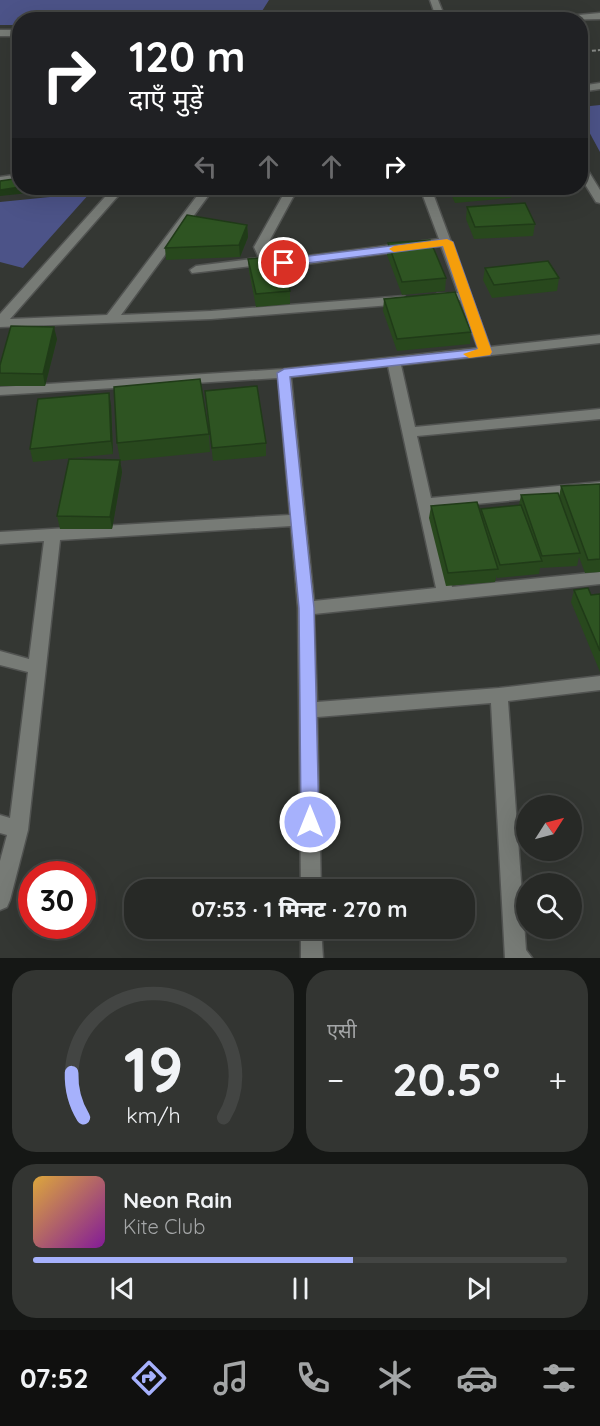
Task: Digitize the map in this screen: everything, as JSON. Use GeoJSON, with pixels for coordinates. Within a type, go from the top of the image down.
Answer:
{"type":"FeatureCollection","features":[{"type":"Feature","properties":{"kind":"street"},"geometry":{"type":"LineString","coordinates":[[588,180],[600,200]]}},
{"type":"Feature","properties":{"kind":"street"},"geometry":{"type":"LineString","coordinates":[[0,322],[113,195]]}},
{"type":"Feature","properties":{"kind":"street"},"geometry":{"type":"LineString","coordinates":[[111,319],[203,195]]}},
{"type":"Feature","properties":{"kind":"street"},"geometry":{"type":"LineString","coordinates":[[269,260],[262,255],[260,247],[288,195]]}},
{"type":"Feature","properties":{"kind":"street"},"geometry":{"type":"LineString","coordinates":[[429,195],[486,352]]}},
{"type":"Feature","properties":{"kind":"street"},"geometry":{"type":"LineString","coordinates":[[196,270],[269,260],[284,263],[447,242]]}},
{"type":"Feature","properties":{"kind":"street"},"geometry":{"type":"LineString","coordinates":[[0,322],[211,315],[466,296]]}},
{"type":"Feature","properties":{"kind":"street"},"geometry":{"type":"LineString","coordinates":[[0,391],[284,373],[600,339]]}},
{"type":"Feature","properties":{"kind":"street"},"geometry":{"type":"LineString","coordinates":[[393,360],[445,594]]}},
{"type":"Feature","properties":{"kind":"street"},"geometry":{"type":"LineString","coordinates":[[284,373],[306,608],[311,879]]}},
{"type":"Feature","properties":{"kind":"street"},"geometry":{"type":"LineString","coordinates":[[409,432],[600,414]]}},
{"type":"Feature","properties":{"kind":"street"},"geometry":{"type":"LineString","coordinates":[[424,504],[600,487]]}},
{"type":"Feature","properties":{"kind":"street"},"geometry":{"type":"LineString","coordinates":[[0,538],[52,537],[299,519]]}},
{"type":"Feature","properties":{"kind":"street"},"geometry":{"type":"LineString","coordinates":[[0,900],[9,827],[37,669],[52,537]]}},
{"type":"Feature","properties":{"kind":"street"},"geometry":{"type":"LineString","coordinates":[[306,608],[600,578]]}},
{"type":"Feature","properties":{"kind":"street"},"geometry":{"type":"LineString","coordinates":[[0,658],[37,669]]}},
{"type":"Feature","properties":{"kind":"street"},"geometry":{"type":"LineString","coordinates":[[309,710],[498,695],[600,683]]}},
{"type":"Feature","properties":{"kind":"street"},"geometry":{"type":"LineString","coordinates":[[498,695],[516,958],[521,958]]}},
{"type":"Feature","properties":{"kind":"street"},"geometry":{"type":"LineString","coordinates":[[311,939],[312,958]]}},
{"type":"Feature","properties":{"kind":"shaded area"},"geometry":{"type":"Polygon","coordinates":[[[0,0],[269,0],[261,12],[12,12],[12,25],[0,25],[0,0]]]}},
{"type":"Feature","properties":{"kind":"shaded area"},"geometry":{"type":"Polygon","coordinates":[[[600,105],[600,152],[588,130],[588,106],[600,105]]]}},
{"type":"Feature","properties":{"kind":"shaded area"},"geometry":{"type":"Polygon","coordinates":[[[88,195],[23,268],[0,262],[0,202],[88,195]]]}},
{"type":"Feature","properties":{"kind":"building"},"geometry":{"type":"Polygon","coordinates":[[[12,179],[12,188],[0,190],[0,181],[12,179]]]}},
{"type":"Feature","properties":{"kind":"building"},"geometry":{"type":"Polygon","coordinates":[[[525,203],[535,224],[475,227],[467,207],[525,203]]]}},
{"type":"Feature","properties":{"kind":"building"},"geometry":{"type":"Polygon","coordinates":[[[187,215],[247,225],[239,245],[165,248],[187,215]]]}},
{"type":"Feature","properties":{"kind":"building"},"geometry":{"type":"Polygon","coordinates":[[[430,240],[446,278],[402,282],[388,243],[430,240]]]}},
{"type":"Feature","properties":{"kind":"building"},"geometry":{"type":"Polygon","coordinates":[[[281,256],[290,291],[256,294],[248,259],[281,256]]]}},
{"type":"Feature","properties":{"kind":"building"},"geometry":{"type":"Polygon","coordinates":[[[548,261],[559,278],[494,285],[485,268],[548,261]]]}},
{"type":"Feature","properties":{"kind":"building"},"geometry":{"type":"Polygon","coordinates":[[[455,292],[471,332],[397,339],[384,299],[455,292]]]}},
{"type":"Feature","properties":{"kind":"building"},"geometry":{"type":"Polygon","coordinates":[[[11,326],[54,327],[43,374],[0,373],[0,365],[11,326]]]}},
{"type":"Feature","properties":{"kind":"building"},"geometry":{"type":"Polygon","coordinates":[[[200,379],[209,434],[117,443],[114,387],[200,379]]]}},
{"type":"Feature","properties":{"kind":"building"},"geometry":{"type":"Polygon","coordinates":[[[257,386],[266,443],[212,448],[205,391],[257,386]]]}},
{"type":"Feature","properties":{"kind":"building"},"geometry":{"type":"Polygon","coordinates":[[[109,393],[111,441],[30,449],[38,399],[109,393]]]}},
{"type":"Feature","properties":{"kind":"building"},"geometry":{"type":"Polygon","coordinates":[[[69,459],[120,460],[110,517],[57,516],[69,459]]]}},
{"type":"Feature","properties":{"kind":"building"},"geometry":{"type":"Polygon","coordinates":[[[600,484],[600,559],[588,560],[561,486],[600,484]]]}},
{"type":"Feature","properties":{"kind":"building"},"geometry":{"type":"Polygon","coordinates":[[[558,493],[580,553],[542,556],[521,495],[558,493]]]}},
{"type":"Feature","properties":{"kind":"building"},"geometry":{"type":"Polygon","coordinates":[[[477,502],[498,569],[448,573],[431,506],[477,502]]]}},
{"type":"Feature","properties":{"kind":"building"},"geometry":{"type":"Polygon","coordinates":[[[521,505],[542,561],[500,565],[481,509],[521,505]]]}},
{"type":"Feature","properties":{"kind":"building"},"geometry":{"type":"Polygon","coordinates":[[[588,588],[591,595],[600,594],[600,651],[574,590],[588,588]]]}},
{"type":"Feature","properties":{"kind":"slow traffic"},"geometry":{"type":"LineString","coordinates":[[394,249],[447,242],[486,352],[469,354]]}},
{"type":"Feature","properties":{"kind":"route"},"geometry":{"type":"LineString","coordinates":[[284,263],[447,242],[486,352],[284,373],[306,608],[310,822]]}}]}
